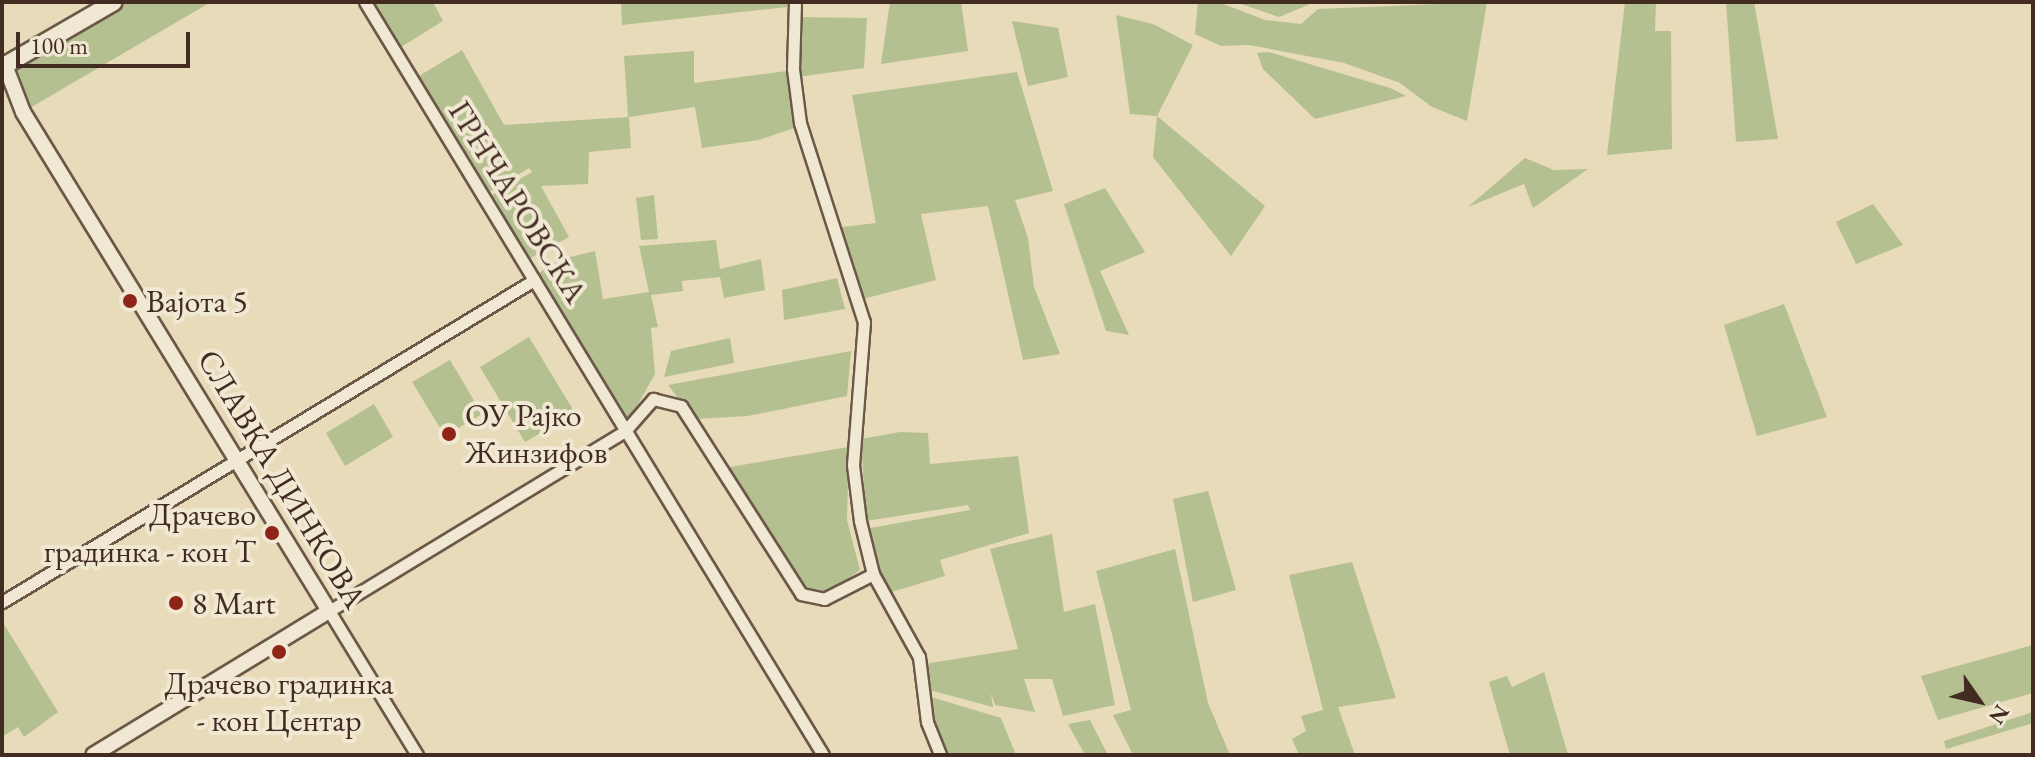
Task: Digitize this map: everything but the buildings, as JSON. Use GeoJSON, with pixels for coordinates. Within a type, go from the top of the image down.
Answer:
{"type":"FeatureCollection","features":[{"type":"Feature","properties":{"kind":"main road"},"geometry":{"type":"LineString","coordinates":[[4,66],[114,2]]}},
{"type":"Feature","properties":{"kind":"street","name":"ГРНЧАРОВСКА"},"geometry":{"type":"LineString","coordinates":[[365,2],[823,755]]}},
{"type":"Feature","properties":{"kind":"street"},"geometry":{"type":"LineString","coordinates":[[795,2],[793,69],[800,123],[864,322],[853,465],[873,574],[919,657],[927,722],[940,755]]}},
{"type":"Feature","properties":{"kind":"street"},"geometry":{"type":"LineString","coordinates":[[10,84],[23,63],[71,34],[80,22]]}},
{"type":"Feature","properties":{"kind":"street","name":"СЛАВКА ДИНКОВА"},"geometry":{"type":"LineString","coordinates":[[4,66],[10,84],[417,755]]}},
{"type":"Feature","properties":{"kind":"street"},"geometry":{"type":"LineString","coordinates":[[2,602],[534,280]]}},
{"type":"Feature","properties":{"kind":"street"},"geometry":{"type":"LineString","coordinates":[[93,755],[625,431],[653,399],[681,406],[805,597],[824,599],[873,574]]}},
{"type":"Feature","properties":{"kind":"green space"},"geometry":{"type":"Polygon","coordinates":[[[113,2],[211,2],[23,112],[5,65],[113,2]]]}},
{"type":"Feature","properties":{"kind":"green space"},"geometry":{"type":"Polygon","coordinates":[[[372,2],[433,2],[443,21],[401,47],[372,2]]]}},
{"type":"Feature","properties":{"kind":"green space"},"geometry":{"type":"Polygon","coordinates":[[[621,2],[789,2],[788,7],[622,25],[621,2]]]}},
{"type":"Feature","properties":{"kind":"green space"},"geometry":{"type":"Polygon","coordinates":[[[890,2],[961,2],[968,51],[881,64],[890,2]]]}},
{"type":"Feature","properties":{"kind":"green space"},"geometry":{"type":"Polygon","coordinates":[[[1198,2],[1218,2],[1265,20],[1301,24],[1318,9],[1487,2],[1467,121],[1432,107],[1400,83],[1344,63],[1249,45],[1221,46],[1195,34],[1198,2]]]}},
{"type":"Feature","properties":{"kind":"green space"},"geometry":{"type":"Polygon","coordinates":[[[1235,2],[1315,2],[1279,17],[1235,2]]]}},
{"type":"Feature","properties":{"kind":"green space"},"geometry":{"type":"Polygon","coordinates":[[[1625,2],[1656,2],[1655,31],[1671,31],[1672,149],[1607,155],[1625,2]]]}},
{"type":"Feature","properties":{"kind":"green space"},"geometry":{"type":"Polygon","coordinates":[[[1726,2],[1754,2],[1778,139],[1736,142],[1726,2]]]}},
{"type":"Feature","properties":{"kind":"green space"},"geometry":{"type":"Polygon","coordinates":[[[1116,15],[1153,24],[1193,45],[1157,116],[1130,114],[1116,15]]]}},
{"type":"Feature","properties":{"kind":"green space"},"geometry":{"type":"Polygon","coordinates":[[[796,17],[867,18],[864,68],[797,77],[796,17]]]}},
{"type":"Feature","properties":{"kind":"green space"},"geometry":{"type":"Polygon","coordinates":[[[1012,21],[1058,28],[1068,77],[1028,86],[1012,21]]]}},
{"type":"Feature","properties":{"kind":"green space"},"geometry":{"type":"Polygon","coordinates":[[[462,50],[504,125],[628,117],[624,56],[694,51],[694,83],[787,71],[797,127],[759,140],[702,148],[695,107],[629,117],[631,148],[589,152],[588,184],[541,186],[569,237],[529,259],[492,195],[532,172],[529,168],[489,192],[419,76],[462,50]]]}},
{"type":"Feature","properties":{"kind":"green space"},"geometry":{"type":"Polygon","coordinates":[[[1269,52],[1390,88],[1406,96],[1315,119],[1263,69],[1257,53],[1269,52]]]}},
{"type":"Feature","properties":{"kind":"green space"},"geometry":{"type":"Polygon","coordinates":[[[1017,72],[1053,191],[1015,200],[1028,238],[1034,287],[1060,354],[1023,360],[988,206],[921,214],[936,280],[863,299],[834,228],[876,223],[852,95],[1017,72]]]}},
{"type":"Feature","properties":{"kind":"green space"},"geometry":{"type":"Polygon","coordinates":[[[1157,116],[1265,206],[1231,256],[1153,157],[1157,116]]]}},
{"type":"Feature","properties":{"kind":"green space"},"geometry":{"type":"Polygon","coordinates":[[[1525,158],[1554,170],[1588,169],[1533,208],[1524,184],[1468,207],[1525,158]]]}},
{"type":"Feature","properties":{"kind":"green space"},"geometry":{"type":"Polygon","coordinates":[[[1105,188],[1145,252],[1100,271],[1129,335],[1106,331],[1064,204],[1105,188]]]}},
{"type":"Feature","properties":{"kind":"green space"},"geometry":{"type":"Polygon","coordinates":[[[654,195],[658,239],[641,240],[636,198],[654,195]]]}},
{"type":"Feature","properties":{"kind":"green space"},"geometry":{"type":"Polygon","coordinates":[[[1873,204],[1903,245],[1856,264],[1836,222],[1873,204]]]}},
{"type":"Feature","properties":{"kind":"green space"},"geometry":{"type":"Polygon","coordinates":[[[716,240],[720,269],[761,259],[765,290],[724,298],[720,277],[682,281],[683,291],[651,295],[658,327],[651,328],[655,374],[629,420],[537,274],[561,259],[595,251],[603,299],[649,292],[639,246],[716,240]]]}},
{"type":"Feature","properties":{"kind":"green space"},"geometry":{"type":"Polygon","coordinates":[[[837,278],[845,309],[784,320],[782,290],[837,278]]]}},
{"type":"Feature","properties":{"kind":"green space"},"geometry":{"type":"Polygon","coordinates":[[[1784,304],[1827,417],[1757,436],[1724,325],[1784,304]]]}},
{"type":"Feature","properties":{"kind":"green space"},"geometry":{"type":"Polygon","coordinates":[[[529,337],[575,413],[525,442],[480,367],[529,337]]]}},
{"type":"Feature","properties":{"kind":"green space"},"geometry":{"type":"Polygon","coordinates":[[[730,338],[734,363],[664,377],[671,351],[730,338]]]}},
{"type":"Feature","properties":{"kind":"green space"},"geometry":{"type":"Polygon","coordinates":[[[851,351],[847,396],[748,416],[694,419],[668,385],[851,351]]]}},
{"type":"Feature","properties":{"kind":"green space"},"geometry":{"type":"Polygon","coordinates":[[[450,360],[482,414],[445,436],[412,382],[450,360]]]}},
{"type":"Feature","properties":{"kind":"green space"},"geometry":{"type":"Polygon","coordinates":[[[374,404],[393,437],[345,466],[326,433],[374,404]]]}},
{"type":"Feature","properties":{"kind":"green space"},"geometry":{"type":"Polygon","coordinates":[[[900,432],[928,433],[930,464],[1018,456],[1029,533],[940,560],[945,576],[888,593],[868,550],[865,529],[970,510],[968,505],[866,521],[861,439],[900,432]]]}},
{"type":"Feature","properties":{"kind":"green space"},"geometry":{"type":"Polygon","coordinates":[[[849,447],[847,520],[860,570],[826,595],[812,597],[794,579],[724,468],[849,447]]]}},
{"type":"Feature","properties":{"kind":"green space"},"geometry":{"type":"Polygon","coordinates":[[[1208,491],[1236,590],[1193,602],[1173,499],[1208,491]]]}},
{"type":"Feature","properties":{"kind":"green space"},"geometry":{"type":"Polygon","coordinates":[[[1052,534],[1064,612],[1095,604],[1115,705],[1063,716],[1052,679],[1024,679],[1035,712],[995,705],[991,693],[993,707],[929,690],[924,664],[1018,649],[990,549],[1052,534]]]}},
{"type":"Feature","properties":{"kind":"green space"},"geometry":{"type":"Polygon","coordinates":[[[1175,549],[1208,703],[1230,755],[1133,755],[1113,715],[1131,710],[1096,571],[1175,549]]]}},
{"type":"Feature","properties":{"kind":"green space"},"geometry":{"type":"Polygon","coordinates":[[[1352,562],[1396,698],[1338,707],[1355,755],[1299,755],[1292,739],[1306,731],[1301,716],[1323,710],[1289,575],[1352,562]]]}},
{"type":"Feature","properties":{"kind":"green space"},"geometry":{"type":"Polygon","coordinates":[[[2,621],[58,712],[24,737],[18,727],[2,737],[2,621]]]}},
{"type":"Feature","properties":{"kind":"green space"},"geometry":{"type":"Polygon","coordinates":[[[2033,645],[2033,693],[1938,720],[1921,676],[2033,645]]]}},
{"type":"Feature","properties":{"kind":"green space"},"geometry":{"type":"Polygon","coordinates":[[[1544,672],[1568,755],[1510,755],[1489,682],[1507,676],[1512,687],[1544,672]]]}},
{"type":"Feature","properties":{"kind":"green space"},"geometry":{"type":"Polygon","coordinates":[[[928,696],[1001,718],[1016,755],[943,755],[928,696]]]}},
{"type":"Feature","properties":{"kind":"green space"},"geometry":{"type":"Polygon","coordinates":[[[2033,712],[2033,723],[1946,749],[1944,741],[2033,712]]]}},
{"type":"Feature","properties":{"kind":"green space"},"geometry":{"type":"Polygon","coordinates":[[[1090,720],[1108,755],[1085,755],[1068,724],[1090,720]]]}},
{"type":"Feature","properties":{"kind":"place","name":"Вајота 5"},"geometry":{"type":"Point","coordinates":[130,301]}},
{"type":"Feature","properties":{"kind":"place","name":"ОУ Рајко Жинзифов"},"geometry":{"type":"Point","coordinates":[449,434]}},
{"type":"Feature","properties":{"kind":"place","name":"Драчево градинка - кон Т"},"geometry":{"type":"Point","coordinates":[272,533]}},
{"type":"Feature","properties":{"kind":"place","name":"8 Mart"},"geometry":{"type":"Point","coordinates":[176,603]}},
{"type":"Feature","properties":{"kind":"place","name":"Драчево градинка - кон Центар"},"geometry":{"type":"Point","coordinates":[279,652]}}]}
